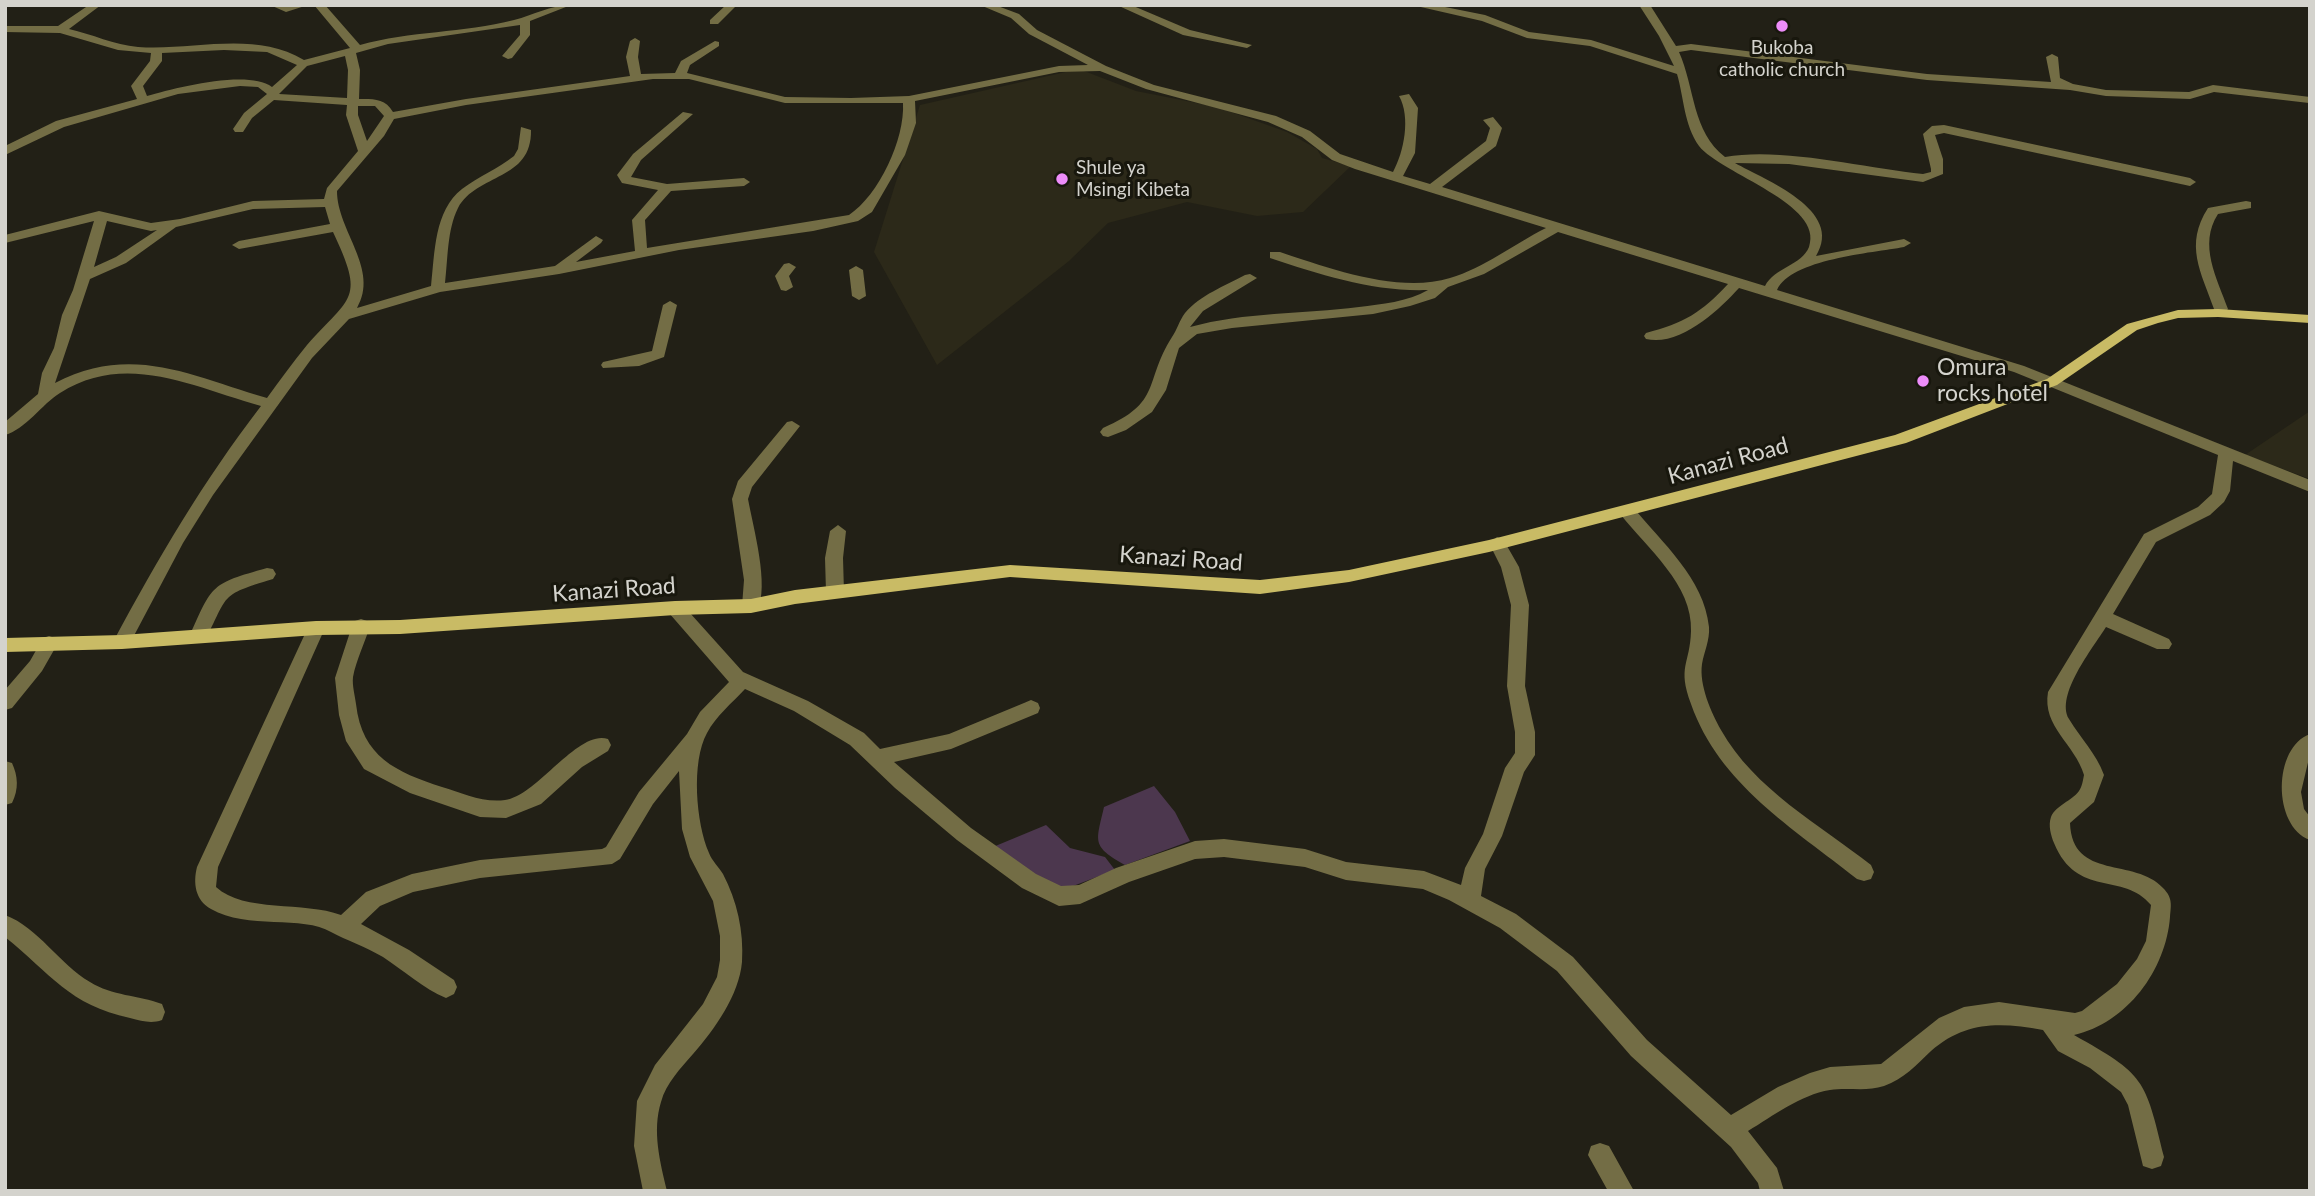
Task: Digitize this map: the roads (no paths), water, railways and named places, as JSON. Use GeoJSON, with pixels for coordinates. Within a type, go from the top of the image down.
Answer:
{"type":"FeatureCollection","features":[{"type":"Feature","properties":{"kind":"main road","name":"Kanazi Road"},"geometry":{"type":"LineString","coordinates":[[5,645],[122,642],[316,628],[467,623],[675,608],[751,606],[835,592],[1010,571],[1260,587],[1349,576],[1627,512],[1899,439],[2052,382],[2132,327],[2154,318],[2178,314],[2218,313],[2310,319]]}},
{"type":"Feature","properties":{"kind":"street"},"geometry":{"type":"LineString","coordinates":[[60,30],[96,5]]}},
{"type":"Feature","properties":{"kind":"street"},"geometry":{"type":"LineString","coordinates":[[275,5],[286,9],[303,5]]}},
{"type":"Feature","properties":{"kind":"street"},"geometry":{"type":"LineString","coordinates":[[319,5],[354,50],[355,100],[352,115],[364,151]]}},
{"type":"Feature","properties":{"kind":"street"},"geometry":{"type":"LineString","coordinates":[[5,29],[60,30],[116,47],[157,50],[237,46],[286,55],[303,64],[396,40],[525,21],[566,5]]}},
{"type":"Feature","properties":{"kind":"street"},"geometry":{"type":"LineString","coordinates":[[714,22],[732,5]]}},
{"type":"Feature","properties":{"kind":"street"},"geometry":{"type":"LineString","coordinates":[[1122,6],[1131,5]]}},
{"type":"Feature","properties":{"kind":"street"},"geometry":{"type":"LineString","coordinates":[[1417,5],[1485,18],[1527,35],[1591,43],[1682,72]]}},
{"type":"Feature","properties":{"kind":"street"},"geometry":{"type":"LineString","coordinates":[[1644,5],[1672,50],[1682,72],[1690,118],[1712,152],[1795,204],[1812,221],[1817,236],[1815,248],[1802,263],[1778,278],[1770,290]]}},
{"type":"Feature","properties":{"kind":"street"},"geometry":{"type":"LineString","coordinates":[[1122,6],[1187,33],[1247,45]]}},
{"type":"Feature","properties":{"kind":"street"},"geometry":{"type":"LineString","coordinates":[[995,7],[1016,16],[1033,32],[1102,68],[1150,87],[1272,119],[1306,134],[1336,157],[1396,178],[1770,290],[1861,321],[1972,352],[2310,486]]}},
{"type":"Feature","properties":{"kind":"street"},"geometry":{"type":"LineString","coordinates":[[508,56],[525,35],[525,21]]}},
{"type":"Feature","properties":{"kind":"street"},"geometry":{"type":"LineString","coordinates":[[635,41],[632,57],[636,78]]}},
{"type":"Feature","properties":{"kind":"street"},"geometry":{"type":"LineString","coordinates":[[680,75],[685,63],[715,44]]}},
{"type":"Feature","properties":{"kind":"street"},"geometry":{"type":"LineString","coordinates":[[1672,50],[1691,47],[1936,78],[2070,87],[2106,93],[2190,96],[2213,88],[2309,100]]}},
{"type":"Feature","properties":{"kind":"street"},"geometry":{"type":"LineString","coordinates":[[1041,73],[1066,48]]}},
{"type":"Feature","properties":{"kind":"street"},"geometry":{"type":"LineString","coordinates":[[143,100],[137,86],[156,61],[157,50]]}},
{"type":"Feature","properties":{"kind":"street"},"geometry":{"type":"LineString","coordinates":[[2052,57],[2054,78],[2070,87]]}},
{"type":"Feature","properties":{"kind":"street"},"geometry":{"type":"LineString","coordinates":[[239,129],[247,116],[301,69],[303,64]]}},
{"type":"Feature","properties":{"kind":"street"},"geometry":{"type":"LineString","coordinates":[[122,642],[195,509],[313,347],[345,317],[357,293],[356,270],[329,203],[331,191],[390,116],[636,78],[680,75],[744,92],[795,101],[909,99],[1041,73],[1076,68],[1102,68]]}},
{"type":"Feature","properties":{"kind":"street"},"geometry":{"type":"LineString","coordinates":[[5,151],[60,124],[143,100],[205,86],[261,84],[272,94],[291,99],[377,103],[384,106],[390,116]]}},
{"type":"Feature","properties":{"kind":"street"},"geometry":{"type":"LineString","coordinates":[[1396,178],[1409,153],[1412,108],[1405,96]]}},
{"type":"Feature","properties":{"kind":"street"},"geometry":{"type":"LineString","coordinates":[[345,317],[438,288],[559,270],[737,236],[813,227],[846,220],[863,213],[899,155],[911,113],[909,99]]}},
{"type":"Feature","properties":{"kind":"street"},"geometry":{"type":"LineString","coordinates":[[687,114],[637,157],[623,175],[626,180],[667,188],[744,182]]}},
{"type":"Feature","properties":{"kind":"street"},"geometry":{"type":"LineString","coordinates":[[1432,189],[1461,164],[1492,143],[1496,128],[1489,120]]}},
{"type":"Feature","properties":{"kind":"street"},"geometry":{"type":"LineString","coordinates":[[1724,161],[1735,158],[1768,160],[1923,178],[1937,174],[1938,170],[1938,159],[1929,134],[1936,129],[1944,129],[2190,182]]}},
{"type":"Feature","properties":{"kind":"street"},"geometry":{"type":"LineString","coordinates":[[438,288],[445,231],[452,209],[479,183],[519,156],[525,145],[525,130]]}},
{"type":"Feature","properties":{"kind":"street"},"geometry":{"type":"LineString","coordinates":[[1753,177],[1753,171],[1768,160]]}},
{"type":"Feature","properties":{"kind":"street"},"geometry":{"type":"LineString","coordinates":[[642,254],[637,231],[640,214],[667,188]]}},
{"type":"Feature","properties":{"kind":"street"},"geometry":{"type":"LineString","coordinates":[[5,239],[102,216],[151,227],[253,205],[329,203]]}},
{"type":"Feature","properties":{"kind":"street"},"geometry":{"type":"LineString","coordinates":[[2218,313],[2221,309],[2208,274],[2201,235],[2213,211],[2246,205]]}},
{"type":"Feature","properties":{"kind":"street"},"geometry":{"type":"LineString","coordinates":[[45,397],[49,373],[61,348],[69,315],[85,276],[102,216]]}},
{"type":"Feature","properties":{"kind":"street"},"geometry":{"type":"LineString","coordinates":[[85,276],[121,260],[178,223]]}},
{"type":"Feature","properties":{"kind":"street"},"geometry":{"type":"LineString","coordinates":[[239,245],[338,227]]}},
{"type":"Feature","properties":{"kind":"street"},"geometry":{"type":"LineString","coordinates":[[1275,255],[1324,271],[1398,286],[1443,285],[1466,276],[1557,227]]}},
{"type":"Feature","properties":{"kind":"street"},"geometry":{"type":"LineString","coordinates":[[559,270],[596,240]]}},
{"type":"Feature","properties":{"kind":"street"},"geometry":{"type":"LineString","coordinates":[[1802,263],[1813,263],[1853,251],[1904,243]]}},
{"type":"Feature","properties":{"kind":"street"},"geometry":{"type":"LineString","coordinates":[[786,287],[782,276],[789,267]]}},
{"type":"Feature","properties":{"kind":"street"},"geometry":{"type":"LineString","coordinates":[[856,270],[859,296]]}},
{"type":"Feature","properties":{"kind":"street"},"geometry":{"type":"LineString","coordinates":[[1180,337],[1182,326],[1200,306],[1250,278]]}},
{"type":"Feature","properties":{"kind":"street"},"geometry":{"type":"LineString","coordinates":[[1651,337],[1698,321],[1710,312],[1737,282]]}},
{"type":"Feature","properties":{"kind":"street"},"geometry":{"type":"LineString","coordinates":[[1108,432],[1141,414],[1152,402],[1174,342],[1198,329],[1221,324],[1380,308],[1430,295],[1440,290],[1443,285]]}},
{"type":"Feature","properties":{"kind":"street"},"geometry":{"type":"LineString","coordinates":[[357,293],[417,293]]}},
{"type":"Feature","properties":{"kind":"street"},"geometry":{"type":"LineString","coordinates":[[608,365],[639,361],[659,354],[670,305]]}},
{"type":"Feature","properties":{"kind":"street"},"geometry":{"type":"LineString","coordinates":[[5,430],[45,397],[76,379],[99,370],[121,366],[142,366],[271,404]]}},
{"type":"Feature","properties":{"kind":"street"},"geometry":{"type":"LineString","coordinates":[[751,606],[751,557],[740,499],[744,485],[792,426]]}},
{"type":"Feature","properties":{"kind":"street"},"geometry":{"type":"LineString","coordinates":[[1729,1130],[1796,1091],[1824,1080],[1883,1074],[1895,1068],[1935,1034],[1973,1014],[1990,1012],[2075,1024],[2088,1022],[2133,982],[2157,941],[2162,903],[2143,884],[2100,875],[2081,866],[2072,858],[2059,830],[2060,819],[2087,796],[2094,775],[2085,753],[2059,718],[2053,704],[2057,692],[2131,566],[2153,535],[2214,503],[2222,491],[2226,454]]}},
{"type":"Feature","properties":{"kind":"street"},"geometry":{"type":"LineString","coordinates":[[1627,512],[1673,563],[1694,598],[1700,628],[1692,673],[1702,710],[1729,760],[1768,797],[1864,872]]}},
{"type":"Feature","properties":{"kind":"street"},"geometry":{"type":"LineString","coordinates":[[835,592],[834,558],[838,531]]}},
{"type":"Feature","properties":{"kind":"street"},"geometry":{"type":"LineString","coordinates":[[1473,903],[1470,893],[1475,868],[1492,836],[1515,768],[1525,755],[1525,732],[1516,686],[1520,605],[1510,567],[1497,544]]}},
{"type":"Feature","properties":{"kind":"street"},"geometry":{"type":"LineString","coordinates":[[198,637],[211,605],[222,589],[267,574]]}},
{"type":"Feature","properties":{"kind":"street"},"geometry":{"type":"LineString","coordinates":[[675,608],[736,677],[801,706],[858,739],[902,782],[964,834],[1029,881],[1059,896],[1080,894],[1123,875],[1195,850],[1224,848],[1306,858],[1346,871],[1424,880],[1508,921],[1548,949],[1593,994],[1639,1048],[1729,1130],[1753,1155],[1768,1177],[1773,1191]]}},
{"type":"Feature","properties":{"kind":"street"},"geometry":{"type":"LineString","coordinates":[[2102,619],[2118,622],[2163,643]]}},
{"type":"Feature","properties":{"kind":"street"},"geometry":{"type":"LineString","coordinates":[[361,626],[344,678],[348,715],[356,741],[371,763],[417,787],[480,808],[506,808],[534,798],[575,761],[601,745]]}},
{"type":"Feature","properties":{"kind":"street"},"geometry":{"type":"LineString","coordinates":[[316,628],[219,839],[206,872],[204,885],[210,895],[236,907],[320,918],[401,957],[446,986]]}},
{"type":"Feature","properties":{"kind":"street"},"geometry":{"type":"LineString","coordinates":[[5,702],[36,666],[49,643]]}},
{"type":"Feature","properties":{"kind":"street"},"geometry":{"type":"LineString","coordinates":[[342,928],[373,899],[412,883],[504,866],[605,858],[613,853],[646,798],[694,738],[711,712],[742,680]]}},
{"type":"Feature","properties":{"kind":"street"},"geometry":{"type":"LineString","coordinates":[[878,757],[951,741],[1031,708]]}},
{"type":"Feature","properties":{"kind":"street"},"geometry":{"type":"LineString","coordinates":[[655,1191],[644,1135],[651,1094],[662,1074],[704,1023],[730,973],[730,932],[726,902],[713,876],[701,860],[691,827],[688,778],[694,738]]}},
{"type":"Feature","properties":{"kind":"street"},"geometry":{"type":"LineString","coordinates":[[2310,742],[2301,752],[2290,783],[2296,817],[2310,831]]}},
{"type":"Feature","properties":{"kind":"street"},"geometry":{"type":"LineString","coordinates":[[5,769],[8,776],[5,797]]}},
{"type":"Feature","properties":{"kind":"street"},"geometry":{"type":"LineString","coordinates":[[5,925],[81,989],[108,1003],[154,1012]]}},
{"type":"Feature","properties":{"kind":"street"},"geometry":{"type":"LineString","coordinates":[[2049,1020],[2066,1044],[2098,1060],[2129,1084],[2140,1101],[2152,1157]]}},
{"type":"Feature","properties":{"kind":"street"},"geometry":{"type":"LineString","coordinates":[[1600,1155],[1622,1191]]}},
{"type":"Feature","properties":{"kind":"place","name":"Bukoba catholic church"},"geometry":{"type":"Point","coordinates":[1782,26]}},
{"type":"Feature","properties":{"kind":"place","name":"Shule ya Msingi Kibeta"},"geometry":{"type":"Point","coordinates":[1062,179]}},
{"type":"Feature","properties":{"kind":"place","name":"Omura rocks hotel"},"geometry":{"type":"Point","coordinates":[1923,381]}}]}
